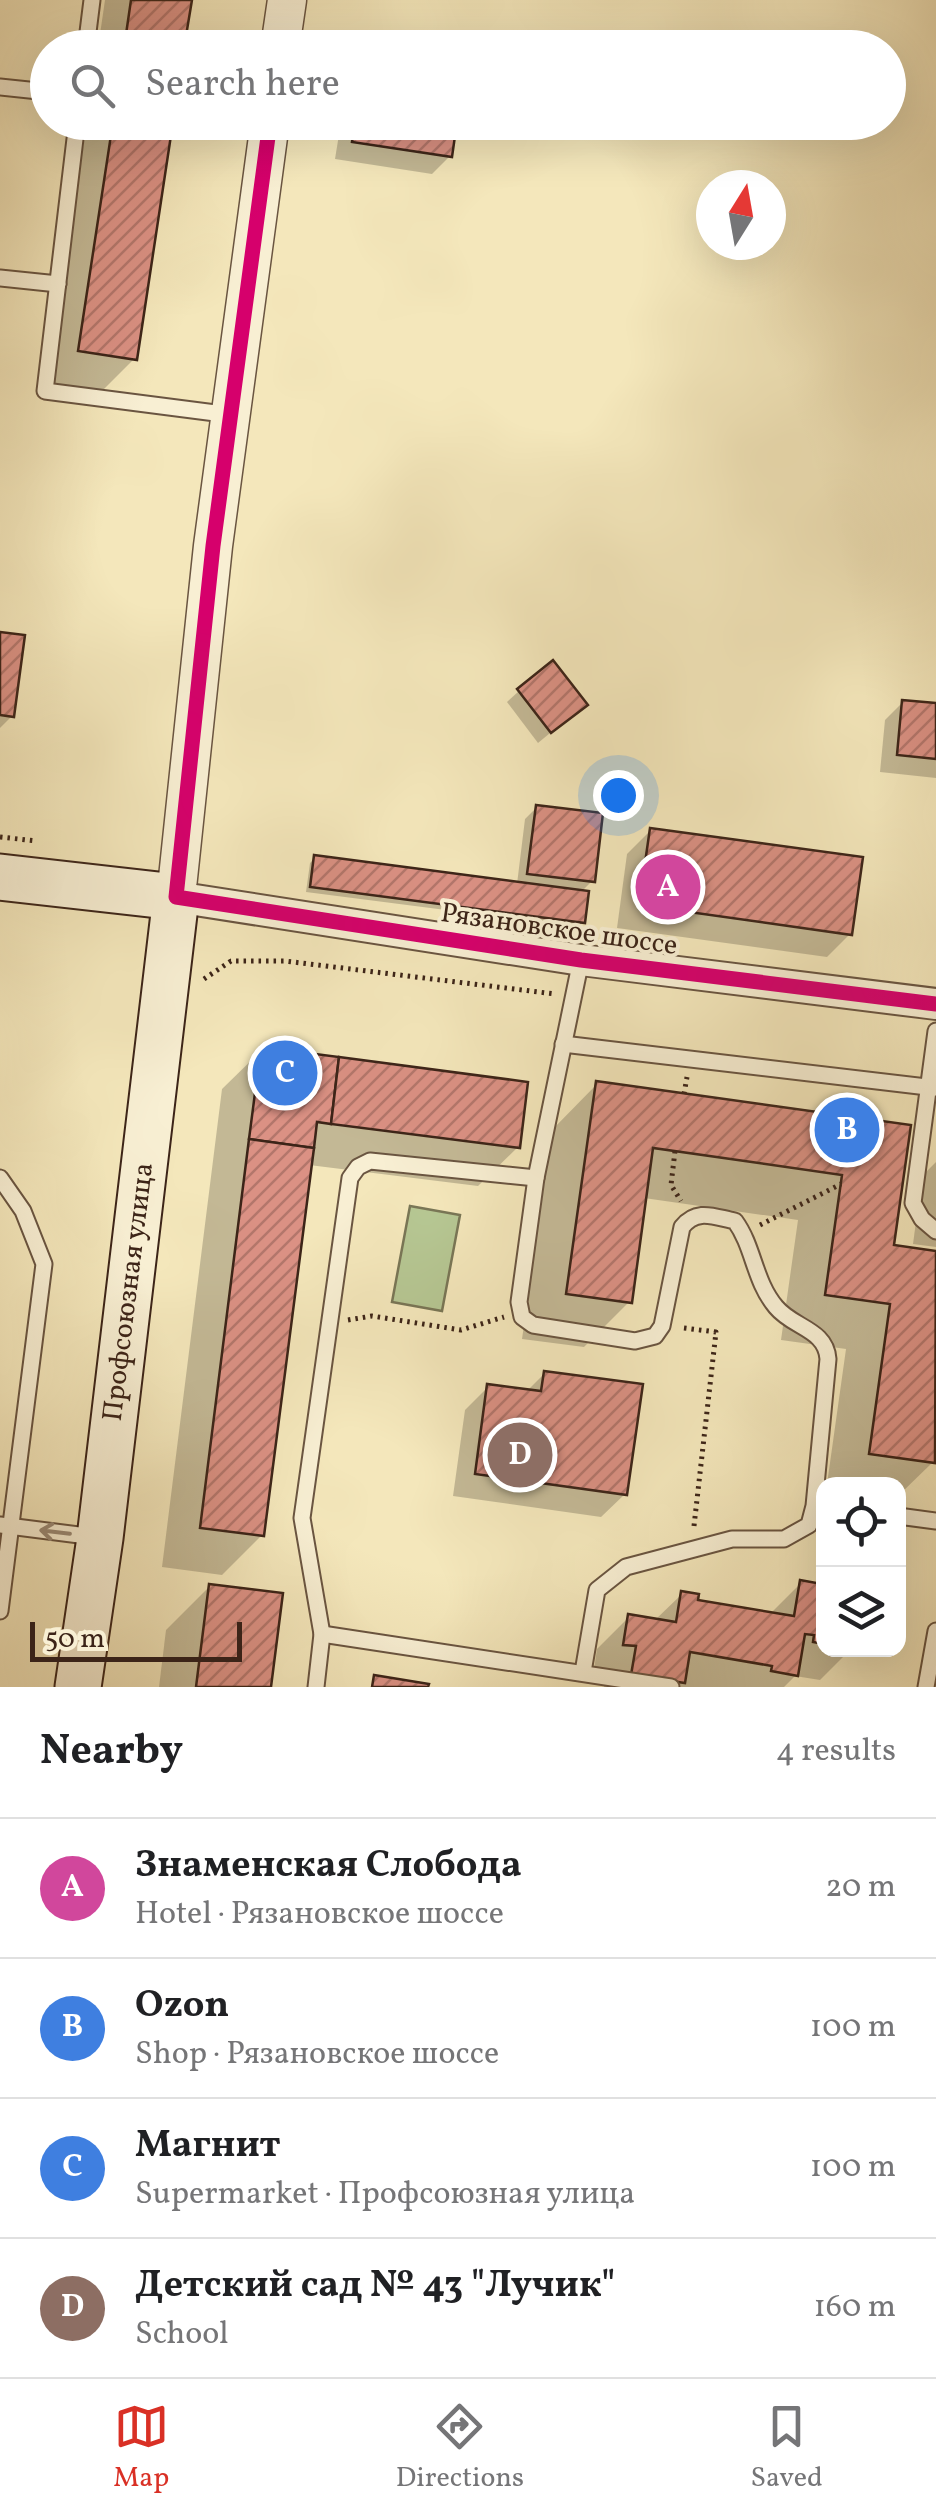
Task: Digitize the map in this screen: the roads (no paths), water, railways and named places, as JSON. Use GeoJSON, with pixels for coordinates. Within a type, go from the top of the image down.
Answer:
{"type":"FeatureCollection","features":[{"type":"Feature","properties":{"kind":"main road","name":"Рязановское шоссе"},"geometry":{"type":"LineString","coordinates":[[0,877],[176,897]]}},
{"type":"Feature","properties":{"kind":"main road","name":"Профсоюзная улица"},"geometry":{"type":"LineString","coordinates":[[78,1687],[100,1538],[176,897]]}},
{"type":"Feature","properties":{"kind":"street"},"geometry":{"type":"LineString","coordinates":[[283,30],[287,0]]}},
{"type":"Feature","properties":{"kind":"street"},"geometry":{"type":"LineString","coordinates":[[176,897],[213,546],[268,140]]}},
{"type":"Feature","properties":{"kind":"street","name":"Рязановское шоссе"},"geometry":{"type":"LineString","coordinates":[[176,897],[581,960],[936,1004]]}},
{"type":"Feature","properties":{"kind":"lane"},"geometry":{"type":"LineString","coordinates":[[88,30],[92,0]]}},
{"type":"Feature","properties":{"kind":"lane"},"geometry":{"type":"LineString","coordinates":[[0,87],[30,90]]}},
{"type":"Feature","properties":{"kind":"lane"},"geometry":{"type":"LineString","coordinates":[[75,140],[45,390],[231,414]]}},
{"type":"Feature","properties":{"kind":"lane"},"geometry":{"type":"LineString","coordinates":[[0,278],[58,284]]}},
{"type":"Feature","properties":{"kind":"lane"},"geometry":{"type":"LineString","coordinates":[[581,960],[536,1178],[519,1302],[522,1316],[533,1326],[635,1342],[654,1336],[662,1326],[682,1227],[690,1217],[703,1214],[735,1221],[744,1232],[757,1277],[776,1308],[802,1328],[820,1335],[827,1346],[820,1477]]}},
{"type":"Feature","properties":{"kind":"lane"},"geometry":{"type":"LineString","coordinates":[[936,1031],[932,1088],[914,1203],[922,1219],[936,1231]]}},
{"type":"Feature","properties":{"kind":"lane"},"geometry":{"type":"LineString","coordinates":[[563,1044],[932,1088]]}},
{"type":"Feature","properties":{"kind":"lane"},"geometry":{"type":"LineString","coordinates":[[316,1687],[322,1634],[302,1518],[350,1178],[358,1167],[370,1161],[536,1178]]}},
{"type":"Feature","properties":{"kind":"lane"},"geometry":{"type":"LineString","coordinates":[[0,1178],[23,1211],[44,1264],[5,1526],[0,1611]]}},
{"type":"Feature","properties":{"kind":"lane"},"geometry":{"type":"LineString","coordinates":[[583,1672],[597,1590],[626,1567],[732,1539],[784,1539],[809,1525],[816,1512]]}},
{"type":"Feature","properties":{"kind":"lane"},"geometry":{"type":"LineString","coordinates":[[906,1517],[936,1522]]}},
{"type":"Feature","properties":{"kind":"lane"},"geometry":{"type":"LineString","coordinates":[[5,1526],[100,1538]]}},
{"type":"Feature","properties":{"kind":"lane"},"geometry":{"type":"LineString","coordinates":[[926,1687],[936,1631]]}},
{"type":"Feature","properties":{"kind":"lane"},"geometry":{"type":"LineString","coordinates":[[322,1634],[671,1687]]}},
{"type":"Feature","properties":{"kind":"place","name":"Знаменская Слобода"},"geometry":{"type":"Point","coordinates":[668,887]}},
{"type":"Feature","properties":{"kind":"place","name":"Магнит"},"geometry":{"type":"Point","coordinates":[285,1073]}},
{"type":"Feature","properties":{"kind":"place","name":"Ozon"},"geometry":{"type":"Point","coordinates":[847,1130]}},
{"type":"Feature","properties":{"kind":"place","name":"Детский сад № 43 \"Лучик\""},"geometry":{"type":"Point","coordinates":[520,1455]}}]}
